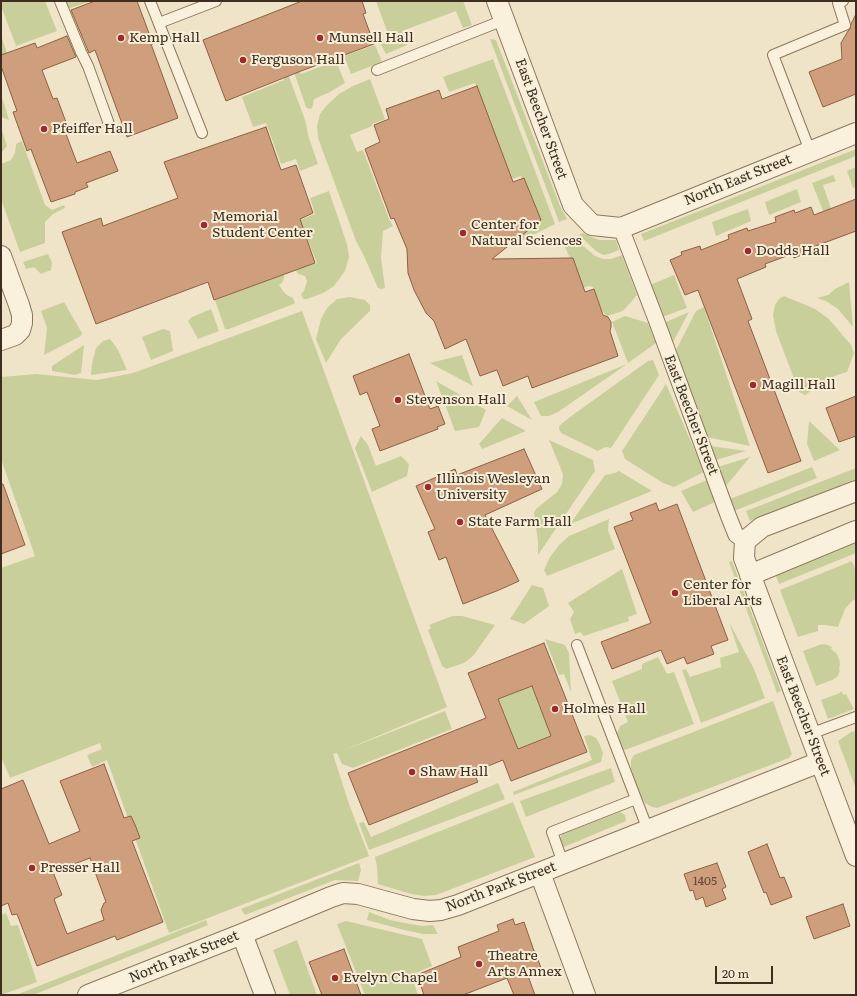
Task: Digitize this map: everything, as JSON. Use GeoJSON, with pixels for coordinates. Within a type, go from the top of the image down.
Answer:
{"type":"FeatureCollection","features":[{"type":"Feature","properties":{"kind":"street","name":"East Beecher Street"},"geometry":{"type":"LineString","coordinates":[[497,1],[573,205],[592,225],[621,228],[733,529],[736,535],[745,541],[744,558],[856,856]]}},
{"type":"Feature","properties":{"kind":"street","name":"North East Street"},"geometry":{"type":"LineString","coordinates":[[621,228],[856,133]]}},
{"type":"Feature","properties":{"kind":"street"},"geometry":{"type":"LineString","coordinates":[[1,256],[22,315],[20,330],[15,334],[1,340]]}},
{"type":"Feature","properties":{"kind":"street"},"geometry":{"type":"LineString","coordinates":[[745,541],[762,527],[856,491]]}},
{"type":"Feature","properties":{"kind":"street"},"geometry":{"type":"LineString","coordinates":[[750,575],[856,531]]}},
{"type":"Feature","properties":{"kind":"street","name":"North Park Street"},"geometry":{"type":"LineString","coordinates":[[88,995],[331,897],[343,894],[358,894],[413,909],[430,911],[441,910],[458,905],[820,762]]}},
{"type":"Feature","properties":{"kind":"street"},"geometry":{"type":"LineString","coordinates":[[540,872],[585,995]]}},
{"type":"Feature","properties":{"kind":"street"},"geometry":{"type":"LineString","coordinates":[[242,934],[265,995]]}},
{"type":"Feature","properties":{"kind":"lane"},"geometry":{"type":"LineString","coordinates":[[60,1],[88,66],[109,124]]}},
{"type":"Feature","properties":{"kind":"lane"},"geometry":{"type":"LineString","coordinates":[[150,1],[202,132]]}},
{"type":"Feature","properties":{"kind":"lane"},"geometry":{"type":"LineString","coordinates":[[159,23],[216,1]]}},
{"type":"Feature","properties":{"kind":"lane"},"geometry":{"type":"LineString","coordinates":[[810,151],[773,55],[845,25],[838,3],[843,1]]}},
{"type":"Feature","properties":{"kind":"lane"},"geometry":{"type":"LineString","coordinates":[[377,70],[504,20]]}},
{"type":"Feature","properties":{"kind":"lane"},"geometry":{"type":"LineString","coordinates":[[577,644],[648,830]]}},
{"type":"Feature","properties":{"kind":"lane"},"geometry":{"type":"LineString","coordinates":[[810,734],[856,717]]}},
{"type":"Feature","properties":{"kind":"lane"},"geometry":{"type":"LineString","coordinates":[[563,863],[552,832],[636,799]]}},
{"type":"Feature","properties":{"kind":"green space"},"geometry":{"type":"Polygon","coordinates":[[[1,1],[45,1],[57,31],[16,46],[1,6],[1,1]]]}},
{"type":"Feature","properties":{"kind":"green space"},"geometry":{"type":"Polygon","coordinates":[[[64,1],[92,1],[67,9],[64,1]]]}},
{"type":"Feature","properties":{"kind":"green space"},"geometry":{"type":"Polygon","coordinates":[[[376,1],[463,1],[472,25],[463,28],[456,11],[402,31],[407,45],[386,54],[380,43],[390,39],[376,1]]]}},
{"type":"Feature","properties":{"kind":"green space"},"geometry":{"type":"Polygon","coordinates":[[[1,35],[7,53],[1,56],[1,35]]]}},
{"type":"Feature","properties":{"kind":"green space"},"geometry":{"type":"Polygon","coordinates":[[[490,39],[496,40],[560,206],[567,219],[559,222],[490,39]]]}},
{"type":"Feature","properties":{"kind":"green space"},"geometry":{"type":"Polygon","coordinates":[[[375,45],[382,62],[351,74],[344,56],[375,45]]]}},
{"type":"Feature","properties":{"kind":"green space"},"geometry":{"type":"Polygon","coordinates":[[[493,59],[555,224],[523,240],[520,234],[538,220],[521,176],[503,182],[509,173],[475,83],[449,92],[443,77],[493,59]]]}},
{"type":"Feature","properties":{"kind":"green space"},"geometry":{"type":"Polygon","coordinates":[[[336,61],[345,83],[314,99],[312,108],[309,109],[306,107],[294,72],[299,70],[301,74],[336,61]]]}},
{"type":"Feature","properties":{"kind":"green space"},"geometry":{"type":"Polygon","coordinates":[[[288,74],[305,120],[309,138],[318,164],[300,171],[296,159],[281,164],[266,123],[253,127],[242,97],[284,80],[283,76],[288,74]]]}},
{"type":"Feature","properties":{"kind":"green space"},"geometry":{"type":"Polygon","coordinates":[[[370,79],[385,119],[350,135],[357,152],[363,150],[393,226],[383,231],[381,258],[385,288],[381,289],[378,288],[356,241],[318,138],[317,126],[320,114],[339,94],[370,79]]]}},
{"type":"Feature","properties":{"kind":"green space"},"geometry":{"type":"Polygon","coordinates":[[[1,94],[9,120],[1,117],[1,94]]]}},
{"type":"Feature","properties":{"kind":"green space"},"geometry":{"type":"Polygon","coordinates":[[[1,127],[7,146],[1,152],[1,127]]]}},
{"type":"Feature","properties":{"kind":"green space"},"geometry":{"type":"Polygon","coordinates":[[[22,141],[45,205],[52,210],[64,205],[65,208],[53,214],[45,222],[45,243],[20,252],[1,199],[1,164],[11,160],[15,153],[16,144],[22,141]]]}},
{"type":"Feature","properties":{"kind":"green space"},"geometry":{"type":"Polygon","coordinates":[[[856,149],[856,156],[644,241],[641,234],[856,149]]]}},
{"type":"Feature","properties":{"kind":"green space"},"geometry":{"type":"Polygon","coordinates":[[[856,167],[856,187],[853,188],[847,171],[856,167]]]}},
{"type":"Feature","properties":{"kind":"green space"},"geometry":{"type":"Polygon","coordinates":[[[833,175],[836,181],[823,185],[836,223],[829,226],[812,183],[833,175]]]}},
{"type":"Feature","properties":{"kind":"green space"},"geometry":{"type":"Polygon","coordinates":[[[797,189],[801,202],[769,215],[765,202],[797,189]]]}},
{"type":"Feature","properties":{"kind":"green space"},"geometry":{"type":"Polygon","coordinates":[[[329,191],[347,244],[349,257],[345,271],[334,286],[323,293],[303,299],[301,294],[304,291],[307,281],[305,276],[298,274],[296,270],[317,263],[300,220],[315,214],[310,198],[329,191]]]}},
{"type":"Feature","properties":{"kind":"green space"},"geometry":{"type":"Polygon","coordinates":[[[748,209],[751,221],[716,236],[712,222],[748,209]]]}},
{"type":"Feature","properties":{"kind":"green space"},"geometry":{"type":"Polygon","coordinates":[[[583,233],[600,240],[616,240],[619,250],[603,255],[596,251],[579,235],[583,233]]]}},
{"type":"Feature","properties":{"kind":"green space"},"geometry":{"type":"Polygon","coordinates":[[[574,238],[595,256],[603,259],[611,259],[622,255],[637,295],[623,311],[607,316],[602,311],[593,287],[589,286],[582,288],[562,241],[574,238]]]}},
{"type":"Feature","properties":{"kind":"green space"},"geometry":{"type":"Polygon","coordinates":[[[48,254],[52,262],[51,270],[41,274],[34,267],[26,269],[23,262],[48,254]]]}},
{"type":"Feature","properties":{"kind":"green space"},"geometry":{"type":"Polygon","coordinates":[[[284,274],[282,283],[279,285],[287,295],[293,298],[295,303],[229,329],[225,329],[215,300],[284,274]]]}},
{"type":"Feature","properties":{"kind":"green space"},"geometry":{"type":"Polygon","coordinates":[[[674,275],[687,308],[662,317],[650,285],[674,275]]]}},
{"type":"Feature","properties":{"kind":"green space"},"geometry":{"type":"Polygon","coordinates":[[[849,282],[853,327],[838,309],[826,301],[817,298],[828,295],[835,289],[849,282]]]}},
{"type":"Feature","properties":{"kind":"green space"},"geometry":{"type":"Polygon","coordinates":[[[784,296],[815,309],[829,319],[851,345],[854,353],[847,372],[837,375],[824,382],[805,395],[799,392],[776,331],[773,315],[775,305],[779,299],[784,296]]]}},
{"type":"Feature","properties":{"kind":"green space"},"geometry":{"type":"Polygon","coordinates":[[[350,297],[365,300],[370,305],[370,311],[341,339],[326,363],[316,339],[321,319],[327,308],[337,299],[350,297]]]}},
{"type":"Feature","properties":{"kind":"green space"},"geometry":{"type":"Polygon","coordinates":[[[64,302],[82,333],[81,336],[44,355],[47,328],[41,311],[64,302]]]}},
{"type":"Feature","properties":{"kind":"green space"},"geometry":{"type":"Polygon","coordinates":[[[704,307],[750,446],[707,437],[675,352],[696,311],[704,307]]]}},
{"type":"Feature","properties":{"kind":"green space"},"geometry":{"type":"Polygon","coordinates":[[[211,309],[219,331],[198,339],[188,321],[192,317],[211,309]]]}},
{"type":"Feature","properties":{"kind":"green space"},"geometry":{"type":"Polygon","coordinates":[[[302,311],[447,707],[342,751],[445,711],[452,729],[353,768],[342,764],[337,753],[333,754],[349,804],[369,856],[169,933],[107,760],[92,767],[87,755],[102,749],[100,743],[10,778],[1,757],[1,568],[35,556],[1,459],[1,377],[36,374],[97,380],[133,373],[302,311]]]}},
{"type":"Feature","properties":{"kind":"green space"},"geometry":{"type":"Polygon","coordinates":[[[689,312],[672,344],[664,323],[689,312]]]}},
{"type":"Feature","properties":{"kind":"green space"},"geometry":{"type":"Polygon","coordinates":[[[625,316],[648,323],[656,343],[628,363],[612,322],[625,316]]]}},
{"type":"Feature","properties":{"kind":"green space"},"geometry":{"type":"Polygon","coordinates":[[[163,329],[170,331],[173,351],[151,360],[142,337],[163,329]]]}},
{"type":"Feature","properties":{"kind":"green space"},"geometry":{"type":"Polygon","coordinates":[[[110,339],[118,350],[127,370],[91,375],[96,348],[103,341],[110,339]]]}},
{"type":"Feature","properties":{"kind":"green space"},"geometry":{"type":"Polygon","coordinates":[[[84,345],[81,373],[75,375],[52,371],[52,366],[84,345]]]}},
{"type":"Feature","properties":{"kind":"green space"},"geometry":{"type":"Polygon","coordinates":[[[462,355],[473,386],[430,363],[462,355]]]}},
{"type":"Feature","properties":{"kind":"green space"},"geometry":{"type":"Polygon","coordinates":[[[653,360],[659,375],[611,448],[606,447],[598,451],[561,433],[559,426],[570,417],[648,361],[653,360]]]}},
{"type":"Feature","properties":{"kind":"green space"},"geometry":{"type":"Polygon","coordinates":[[[627,364],[558,412],[549,416],[541,416],[534,402],[627,364]]]}},
{"type":"Feature","properties":{"kind":"green space"},"geometry":{"type":"Polygon","coordinates":[[[436,381],[486,410],[479,427],[455,431],[436,381]]]}},
{"type":"Feature","properties":{"kind":"green space"},"geometry":{"type":"Polygon","coordinates":[[[666,384],[704,472],[674,487],[663,483],[625,459],[622,451],[666,384]]]}},
{"type":"Feature","properties":{"kind":"green space"},"geometry":{"type":"Polygon","coordinates":[[[517,396],[532,420],[507,406],[517,396]]]}},
{"type":"Feature","properties":{"kind":"green space"},"geometry":{"type":"Polygon","coordinates":[[[502,418],[526,431],[482,449],[479,444],[502,418]]]}},
{"type":"Feature","properties":{"kind":"green space"},"geometry":{"type":"Polygon","coordinates":[[[809,421],[840,450],[814,461],[807,444],[809,421]]]}},
{"type":"Feature","properties":{"kind":"green space"},"geometry":{"type":"Polygon","coordinates":[[[361,436],[368,445],[376,466],[401,456],[409,464],[407,476],[372,492],[355,448],[361,436]]]}},
{"type":"Feature","properties":{"kind":"green space"},"geometry":{"type":"Polygon","coordinates":[[[549,440],[593,460],[595,471],[538,555],[538,541],[534,513],[536,509],[557,492],[562,484],[563,474],[549,440]]]}},
{"type":"Feature","properties":{"kind":"green space"},"geometry":{"type":"Polygon","coordinates":[[[711,446],[746,451],[716,460],[711,446]]]}},
{"type":"Feature","properties":{"kind":"green space"},"geometry":{"type":"Polygon","coordinates":[[[750,457],[726,486],[718,467],[750,457]]]}},
{"type":"Feature","properties":{"kind":"green space"},"geometry":{"type":"Polygon","coordinates":[[[812,467],[817,478],[734,511],[730,499],[812,467]]]}},
{"type":"Feature","properties":{"kind":"green space"},"geometry":{"type":"Polygon","coordinates":[[[856,468],[856,479],[750,521],[746,511],[856,468]]]}},
{"type":"Feature","properties":{"kind":"green space"},"geometry":{"type":"Polygon","coordinates":[[[619,471],[652,491],[570,524],[605,475],[619,471]]]}},
{"type":"Feature","properties":{"kind":"green space"},"geometry":{"type":"Polygon","coordinates":[[[707,480],[715,502],[693,512],[681,491],[707,480]]]}},
{"type":"Feature","properties":{"kind":"green space"},"geometry":{"type":"Polygon","coordinates":[[[609,519],[608,530],[615,549],[547,576],[544,570],[550,557],[560,544],[569,536],[609,519]]]}},
{"type":"Feature","properties":{"kind":"green space"},"geometry":{"type":"Polygon","coordinates":[[[856,542],[856,553],[779,584],[776,576],[779,572],[856,542]]]}},
{"type":"Feature","properties":{"kind":"green space"},"geometry":{"type":"Polygon","coordinates":[[[732,561],[781,691],[777,693],[729,562],[732,561]]]}},
{"type":"Feature","properties":{"kind":"green space"},"geometry":{"type":"Polygon","coordinates":[[[852,561],[856,572],[856,599],[852,601],[845,609],[838,627],[818,625],[818,631],[798,637],[780,590],[852,561]]]}},
{"type":"Feature","properties":{"kind":"green space"},"geometry":{"type":"Polygon","coordinates":[[[622,569],[637,614],[628,617],[629,621],[584,636],[580,632],[575,634],[570,619],[574,612],[568,603],[622,569]]]}},
{"type":"Feature","properties":{"kind":"green space"},"geometry":{"type":"Polygon","coordinates":[[[532,585],[543,588],[549,606],[524,624],[510,619],[532,585]]]}},
{"type":"Feature","properties":{"kind":"green space"},"geometry":{"type":"Polygon","coordinates":[[[452,616],[462,616],[495,625],[473,656],[464,663],[446,669],[442,666],[428,630],[431,628],[429,625],[452,616]]]}},
{"type":"Feature","properties":{"kind":"green space"},"geometry":{"type":"Polygon","coordinates":[[[729,622],[754,669],[765,698],[701,723],[682,670],[686,669],[690,677],[721,667],[720,658],[739,652],[729,622]]]}},
{"type":"Feature","properties":{"kind":"green space"},"geometry":{"type":"Polygon","coordinates":[[[545,639],[565,645],[569,653],[571,692],[564,674],[559,675],[545,639]]]}},
{"type":"Feature","properties":{"kind":"green space"},"geometry":{"type":"Polygon","coordinates":[[[825,644],[832,647],[831,649],[837,654],[840,663],[840,671],[837,677],[816,686],[803,651],[825,644]]]}},
{"type":"Feature","properties":{"kind":"green space"},"geometry":{"type":"Polygon","coordinates":[[[658,657],[667,674],[674,672],[694,724],[625,750],[619,748],[617,733],[620,726],[628,722],[612,681],[642,669],[642,664],[658,657]]]}},
{"type":"Feature","properties":{"kind":"green space"},"geometry":{"type":"Polygon","coordinates":[[[532,686],[551,736],[518,749],[498,699],[532,686]]]}},
{"type":"Feature","properties":{"kind":"green space"},"geometry":{"type":"Polygon","coordinates":[[[841,691],[844,695],[846,694],[854,709],[828,719],[821,700],[840,693],[841,691]]]}},
{"type":"Feature","properties":{"kind":"green space"},"geometry":{"type":"Polygon","coordinates":[[[773,701],[792,754],[789,758],[657,808],[645,803],[640,795],[631,769],[631,760],[634,755],[773,701]]]}},
{"type":"Feature","properties":{"kind":"green space"},"geometry":{"type":"Polygon","coordinates":[[[856,731],[856,789],[838,741],[851,732],[856,731]]]}},
{"type":"Feature","properties":{"kind":"green space"},"geometry":{"type":"Polygon","coordinates":[[[590,735],[596,738],[600,745],[603,753],[601,762],[514,795],[513,792],[592,760],[584,736],[590,735]]]}},
{"type":"Feature","properties":{"kind":"green space"},"geometry":{"type":"Polygon","coordinates":[[[611,768],[615,782],[526,817],[520,801],[611,768]]]}},
{"type":"Feature","properties":{"kind":"green space"},"geometry":{"type":"Polygon","coordinates":[[[498,783],[505,799],[369,850],[359,823],[364,822],[371,837],[498,783]]]}},
{"type":"Feature","properties":{"kind":"green space"},"geometry":{"type":"Polygon","coordinates":[[[513,802],[535,857],[436,895],[425,896],[411,894],[378,884],[375,857],[513,802]]]}},
{"type":"Feature","properties":{"kind":"green space"},"geometry":{"type":"Polygon","coordinates":[[[620,812],[625,815],[626,821],[564,847],[558,842],[562,834],[620,812]]]}},
{"type":"Feature","properties":{"kind":"green space"},"geometry":{"type":"Polygon","coordinates":[[[359,863],[361,870],[358,881],[335,880],[245,915],[241,909],[359,863]]]}},
{"type":"Feature","properties":{"kind":"green space"},"geometry":{"type":"Polygon","coordinates":[[[369,912],[390,920],[423,926],[433,925],[438,934],[423,934],[367,920],[369,912]]]}},
{"type":"Feature","properties":{"kind":"green space"},"geometry":{"type":"Polygon","coordinates":[[[6,913],[11,926],[18,925],[37,982],[1,995],[1,915],[6,913]]]}},
{"type":"Feature","properties":{"kind":"green space"},"geometry":{"type":"Polygon","coordinates":[[[206,920],[208,925],[33,995],[16,995],[206,920]]]}},
{"type":"Feature","properties":{"kind":"green space"},"geometry":{"type":"Polygon","coordinates":[[[346,921],[422,939],[432,966],[411,975],[418,995],[365,995],[337,924],[346,921]]]}},
{"type":"Feature","properties":{"kind":"green space"},"geometry":{"type":"Polygon","coordinates":[[[297,940],[317,995],[290,995],[273,950],[297,940]]]}},
{"type":"Feature","properties":{"kind":"building"},"geometry":{"type":"Polygon","coordinates":[[[95,1],[137,1],[178,118],[127,137],[95,50],[89,53],[71,10],[95,1]]]}},
{"type":"Feature","properties":{"kind":"building"},"geometry":{"type":"Polygon","coordinates":[[[302,1],[362,1],[366,13],[363,14],[374,44],[226,101],[203,40],[302,1]]]}},
{"type":"Feature","properties":{"kind":"building"},"geometry":{"type":"Polygon","coordinates":[[[856,14],[856,94],[823,107],[809,72],[842,59],[841,43],[850,29],[856,14]]]}},
{"type":"Feature","properties":{"kind":"building","name":"Pfeiffer Hall"},"geometry":{"type":"Polygon","coordinates":[[[67,36],[76,57],[42,70],[53,99],[57,98],[70,133],[66,134],[77,163],[110,151],[118,171],[86,183],[88,187],[75,192],[75,194],[51,202],[31,149],[27,151],[13,112],[17,111],[1,66],[1,55],[35,43],[37,48],[67,36]]]}},
{"type":"Feature","properties":{"kind":"building","name":"Center for Natural Sciences"},"geometry":{"type":"Polygon","coordinates":[[[477,86],[513,182],[524,178],[541,220],[492,259],[573,258],[585,292],[594,289],[603,315],[608,317],[611,322],[610,331],[618,356],[532,388],[528,376],[503,386],[497,370],[480,376],[466,339],[445,349],[434,321],[426,313],[414,290],[408,273],[407,249],[394,218],[391,219],[365,149],[380,142],[374,125],[389,119],[386,109],[439,90],[442,99],[477,86]]]}},
{"type":"Feature","properties":{"kind":"building","name":"Memorial Student Center"},"geometry":{"type":"Polygon","coordinates":[[[266,127],[281,170],[296,165],[313,213],[300,219],[315,263],[214,300],[208,282],[96,324],[62,232],[101,218],[103,226],[178,198],[164,162],[266,127]]]}},
{"type":"Feature","properties":{"kind":"building"},"geometry":{"type":"Polygon","coordinates":[[[856,199],[856,231],[813,247],[814,250],[794,258],[792,254],[765,264],[766,267],[737,279],[752,319],[748,321],[801,461],[768,473],[698,290],[685,295],[670,260],[682,255],[681,252],[700,246],[701,250],[729,239],[728,235],[747,228],[748,231],[776,222],[775,217],[794,210],[795,213],[811,207],[814,215],[856,199]]]}},
{"type":"Feature","properties":{"kind":"building","name":"Stevenson Hall"},"geometry":{"type":"Polygon","coordinates":[[[409,354],[430,409],[438,406],[445,424],[437,427],[438,429],[380,451],[372,429],[380,426],[367,392],[360,395],[353,376],[409,354]]]}},
{"type":"Feature","properties":{"kind":"building"},"geometry":{"type":"Polygon","coordinates":[[[856,396],[856,436],[839,442],[826,408],[856,396]]]}},
{"type":"Feature","properties":{"kind":"building","name":"State Farm Hall"},"geometry":{"type":"Polygon","coordinates":[[[524,449],[542,489],[485,515],[519,581],[463,604],[446,557],[439,560],[428,532],[435,529],[416,486],[455,469],[457,475],[524,449]]]}},
{"type":"Feature","properties":{"kind":"building"},"geometry":{"type":"Polygon","coordinates":[[[1,484],[3,484],[25,545],[1,554],[1,484]]]}},
{"type":"Feature","properties":{"kind":"building","name":"Center for Liberal Arts"},"geometry":{"type":"Polygon","coordinates":[[[656,503],[659,511],[677,504],[728,640],[711,646],[714,654],[687,664],[684,657],[667,664],[661,650],[612,669],[601,642],[651,623],[614,527],[633,520],[630,513],[656,503]]]}},
{"type":"Feature","properties":{"kind":"building"},"geometry":{"type":"Polygon","coordinates":[[[544,643],[587,752],[511,781],[503,760],[473,772],[478,782],[369,825],[348,773],[486,718],[468,673],[544,643]],[[532,686],[498,699],[518,749],[551,736],[532,686]]]}},
{"type":"Feature","properties":{"kind":"building","name":"Presser Hall"},"geometry":{"type":"Polygon","coordinates":[[[104,764],[124,818],[131,816],[136,827],[140,838],[132,841],[163,922],[117,940],[115,936],[37,966],[17,914],[12,915],[8,903],[1,906],[1,789],[23,780],[49,844],[80,831],[60,781],[104,764]],[[90,858],[53,872],[62,895],[54,899],[67,934],[104,920],[101,910],[106,902],[90,858]]]}},
{"type":"Feature","properties":{"kind":"building"},"geometry":{"type":"Polygon","coordinates":[[[767,844],[780,878],[784,877],[792,897],[771,905],[766,892],[764,893],[748,852],[767,844]]]}},
{"type":"Feature","properties":{"kind":"building"},"geometry":{"type":"Polygon","coordinates":[[[717,863],[726,887],[722,889],[726,899],[706,907],[703,897],[696,900],[693,890],[690,891],[684,874],[717,863]]]}},
{"type":"Feature","properties":{"kind":"building"},"geometry":{"type":"Polygon","coordinates":[[[843,904],[850,926],[814,939],[806,917],[843,904]]]}},
{"type":"Feature","properties":{"kind":"building"},"geometry":{"type":"Polygon","coordinates":[[[513,919],[515,925],[524,922],[542,971],[528,976],[535,995],[514,995],[507,978],[463,995],[424,995],[418,978],[420,977],[419,974],[461,957],[458,947],[499,931],[497,925],[513,919]]]}},
{"type":"Feature","properties":{"kind":"building","name":"Evelyn Chapel"},"geometry":{"type":"Polygon","coordinates":[[[344,949],[361,995],[322,995],[309,962],[344,949]]]}},
{"type":"Feature","properties":{"kind":"place","name":"Kemp Hall"},"geometry":{"type":"Point","coordinates":[121,38]}},
{"type":"Feature","properties":{"kind":"place","name":"Munsell Hall"},"geometry":{"type":"Point","coordinates":[320,38]}},
{"type":"Feature","properties":{"kind":"place","name":"Ferguson Hall"},"geometry":{"type":"Point","coordinates":[243,60]}},
{"type":"Feature","properties":{"kind":"place","name":"Pfeiffer Hall"},"geometry":{"type":"Point","coordinates":[44,129]}},
{"type":"Feature","properties":{"kind":"place","name":"Memorial Student Center"},"geometry":{"type":"Point","coordinates":[204,225]}},
{"type":"Feature","properties":{"kind":"place","name":"Center for Natural Sciences"},"geometry":{"type":"Point","coordinates":[463,233]}},
{"type":"Feature","properties":{"kind":"place","name":"Dodds Hall"},"geometry":{"type":"Point","coordinates":[748,251]}},
{"type":"Feature","properties":{"kind":"place","name":"Magill Hall"},"geometry":{"type":"Point","coordinates":[753,385]}},
{"type":"Feature","properties":{"kind":"place","name":"Stevenson Hall"},"geometry":{"type":"Point","coordinates":[398,400]}},
{"type":"Feature","properties":{"kind":"place","name":"Illinois Wesleyan University"},"geometry":{"type":"Point","coordinates":[428,487]}},
{"type":"Feature","properties":{"kind":"place","name":"State Farm Hall"},"geometry":{"type":"Point","coordinates":[460,522]}},
{"type":"Feature","properties":{"kind":"place","name":"Center for Liberal Arts"},"geometry":{"type":"Point","coordinates":[675,593]}},
{"type":"Feature","properties":{"kind":"place","name":"Holmes Hall"},"geometry":{"type":"Point","coordinates":[555,709]}},
{"type":"Feature","properties":{"kind":"place","name":"Shaw Hall"},"geometry":{"type":"Point","coordinates":[412,772]}},
{"type":"Feature","properties":{"kind":"place","name":"Presser Hall"},"geometry":{"type":"Point","coordinates":[32,868]}},
{"type":"Feature","properties":{"kind":"place","name":"Theatre Arts Annex"},"geometry":{"type":"Point","coordinates":[479,964]}},
{"type":"Feature","properties":{"kind":"place","name":"Evelyn Chapel"},"geometry":{"type":"Point","coordinates":[335,978]}}]}
